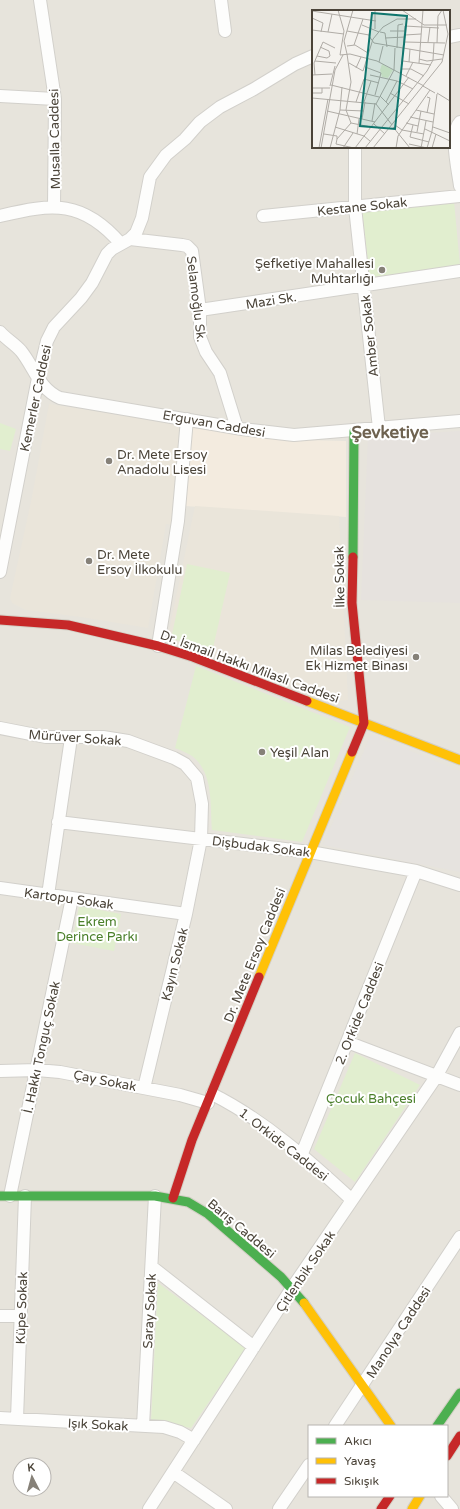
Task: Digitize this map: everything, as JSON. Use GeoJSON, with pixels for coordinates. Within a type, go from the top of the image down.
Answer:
{"type":"FeatureCollection","features":[{"type":"Feature","properties":{"kind":"main road","name":"İlke Sokak"},"geometry":{"type":"LineString","coordinates":[[354,431],[352,603],[364,723]]}},
{"type":"Feature","properties":{"kind":"main road","name":"Dr. İsmail Hakkı Milaslı Caddesi"},"geometry":{"type":"LineString","coordinates":[[0,620],[68,625],[158,646],[193,657],[460,760]]}},
{"type":"Feature","properties":{"kind":"main road","name":"Dr. Mete Ersoy Caddesi"},"geometry":{"type":"LineString","coordinates":[[173,1198],[184,1160],[364,723]]}},
{"type":"Feature","properties":{"kind":"main road","name":"Barış Caddesi"},"geometry":{"type":"LineString","coordinates":[[5,1196],[155,1196],[173,1198],[188,1202],[208,1214],[292,1288],[390,1425]]}},
{"type":"Feature","properties":{"kind":"main road"},"geometry":{"type":"LineString","coordinates":[[438,1425],[460,1393]]}},
{"type":"Feature","properties":{"kind":"main road"},"geometry":{"type":"LineString","coordinates":[[453,1452],[460,1436]]}},
{"type":"Feature","properties":{"kind":"main road"},"geometry":{"type":"LineString","coordinates":[[382,1509],[389,1497]]}},
{"type":"Feature","properties":{"kind":"main road"},"geometry":{"type":"LineString","coordinates":[[412,1509],[419,1497]]}},
{"type":"Feature","properties":{"kind":"street","name":"Musalla Caddesi"},"geometry":{"type":"LineString","coordinates":[[40,0],[55,99],[54,207]]}},
{"type":"Feature","properties":{"kind":"street"},"geometry":{"type":"LineString","coordinates":[[222,0],[225,31]]}},
{"type":"Feature","properties":{"kind":"street"},"geometry":{"type":"LineString","coordinates":[[450,37],[460,35]]}},
{"type":"Feature","properties":{"kind":"street","name":"Kemerler Caddesi"},"geometry":{"type":"LineString","coordinates":[[0,572],[3,539],[38,378],[47,341],[54,327],[82,298],[92,283],[107,254],[126,242],[140,226],[150,177],[166,155],[185,139],[200,122],[220,107],[254,89],[295,64],[312,56]]}},
{"type":"Feature","properties":{"kind":"street"},"geometry":{"type":"LineString","coordinates":[[0,96],[55,99]]}},
{"type":"Feature","properties":{"kind":"street"},"geometry":{"type":"LineString","coordinates":[[460,122],[456,127],[454,136],[460,186]]}},
{"type":"Feature","properties":{"kind":"street","name":"Amber Sokak"},"geometry":{"type":"LineString","coordinates":[[355,148],[355,207],[379,428]]}},
{"type":"Feature","properties":{"kind":"street","name":"Kestane Sokak"},"geometry":{"type":"LineString","coordinates":[[263,216],[460,196]]}},
{"type":"Feature","properties":{"kind":"street"},"geometry":{"type":"LineString","coordinates":[[0,216],[39,208],[54,207],[76,210],[90,217],[126,242]]}},
{"type":"Feature","properties":{"kind":"street","name":"Selamoğlu Sk."},"geometry":{"type":"LineString","coordinates":[[126,242],[182,245],[190,248],[194,260],[200,310],[200,337],[202,345],[220,373],[237,428]]}},
{"type":"Feature","properties":{"kind":"street","name":"Mazi Sk."},"geometry":{"type":"LineString","coordinates":[[200,310],[460,271]]}},
{"type":"Feature","properties":{"kind":"street","name":"Erguvan Caddesi"},"geometry":{"type":"LineString","coordinates":[[0,332],[20,350],[38,378],[52,394],[60,398],[237,428],[294,435],[460,421]]}},
{"type":"Feature","properties":{"kind":"street"},"geometry":{"type":"LineString","coordinates":[[158,646],[178,521],[187,419]]}},
{"type":"Feature","properties":{"kind":"street","name":"Mürüver Sokak"},"geometry":{"type":"LineString","coordinates":[[0,728],[46,737],[103,738],[128,741],[174,758],[184,764],[197,778],[201,788],[203,821],[201,839]]}},
{"type":"Feature","properties":{"kind":"street"},"geometry":{"type":"LineString","coordinates":[[48,895],[71,738]]}},
{"type":"Feature","properties":{"kind":"street","name":"Dişbudak Sokak"},"geometry":{"type":"LineString","coordinates":[[58,822],[310,852],[416,871],[460,885]]}},
{"type":"Feature","properties":{"kind":"street","name":"Kayın Sokak"},"geometry":{"type":"LineString","coordinates":[[144,1088],[186,914],[201,839]]}},
{"type":"Feature","properties":{"kind":"street","name":"2. Orkide Caddesi"},"geometry":{"type":"LineString","coordinates":[[301,1156],[416,871]]}},
{"type":"Feature","properties":{"kind":"street","name":"Kartopu Sokak"},"geometry":{"type":"LineString","coordinates":[[0,888],[186,914]]}},
{"type":"Feature","properties":{"kind":"street","name":"İ. Hakkı Tonguç Sokak"},"geometry":{"type":"LineString","coordinates":[[5,1196],[37,1070],[72,898]]}},
{"type":"Feature","properties":{"kind":"street","name":"Çitlenbik Sokak"},"geometry":{"type":"LineString","coordinates":[[149,1509],[292,1288],[436,1077],[460,1033]]}},
{"type":"Feature","properties":{"kind":"street"},"geometry":{"type":"LineString","coordinates":[[347,1042],[460,1085]]}},
{"type":"Feature","properties":{"kind":"street","name":"Çay Sokak"},"geometry":{"type":"LineString","coordinates":[[0,1071],[37,1070],[60,1072],[180,1095],[210,1099]]}},
{"type":"Feature","properties":{"kind":"street","name":"1. Orkide Caddesi"},"geometry":{"type":"LineString","coordinates":[[210,1099],[240,1109],[301,1156],[352,1200]]}},
{"type":"Feature","properties":{"kind":"street","name":"Küpe Sokak"},"geometry":{"type":"LineString","coordinates":[[17,1419],[25,1196]]}},
{"type":"Feature","properties":{"kind":"street","name":"Saray Sokak"},"geometry":{"type":"LineString","coordinates":[[143,1426],[155,1196]]}},
{"type":"Feature","properties":{"kind":"street","name":"Manolya Caddesi"},"geometry":{"type":"LineString","coordinates":[[336,1425],[460,1237]]}},
{"type":"Feature","properties":{"kind":"street"},"geometry":{"type":"LineString","coordinates":[[152,1267],[254,1347]]}},
{"type":"Feature","properties":{"kind":"street"},"geometry":{"type":"LineString","coordinates":[[0,1316],[21,1316]]}},
{"type":"Feature","properties":{"kind":"street","name":"Işık Sokak"},"geometry":{"type":"LineString","coordinates":[[0,1418],[172,1429],[194,1440]]}},
{"type":"Feature","properties":{"kind":"street"},"geometry":{"type":"LineString","coordinates":[[279,1509],[308,1466]]}},
{"type":"Feature","properties":{"kind":"street"},"geometry":{"type":"LineString","coordinates":[[173,1472],[226,1509]]}},
{"type":"Feature","properties":{"kind":"street"},"geometry":{"type":"LineString","coordinates":[[442,1497],[452,1509]]}},
{"type":"Feature","properties":{"kind":"shaded area"},"geometry":{"type":"Polygon","coordinates":[[[0,0],[460,0],[460,1509],[0,1509],[0,0]]]}},
{"type":"Feature","properties":{"kind":"shaded area"},"geometry":{"type":"Polygon","coordinates":[[[49,404],[181,424],[174,525],[166,524],[148,628],[26,610],[12,603],[10,598],[32,497],[49,404]]]}},
{"type":"Feature","properties":{"kind":"shaded area"},"geometry":{"type":"Polygon","coordinates":[[[190,428],[302,440],[346,441],[346,517],[185,506],[190,428]]]}},
{"type":"Feature","properties":{"kind":"shaded area"},"geometry":{"type":"Polygon","coordinates":[[[460,431],[460,603],[361,600],[368,436],[460,431]]]}},
{"type":"Feature","properties":{"kind":"shaded area"},"geometry":{"type":"Polygon","coordinates":[[[195,506],[339,516],[348,700],[338,701],[167,640],[195,506]]]}},
{"type":"Feature","properties":{"kind":"shaded area"},"geometry":{"type":"Polygon","coordinates":[[[371,735],[460,771],[460,872],[323,845],[371,735]]]}},
{"type":"Feature","properties":{"kind":"green space"},"geometry":{"type":"Polygon","coordinates":[[[454,201],[460,266],[370,279],[362,210],[454,201]]]}},
{"type":"Feature","properties":{"kind":"green space"},"geometry":{"type":"Polygon","coordinates":[[[0,423],[16,429],[10,451],[0,449],[0,423]]]}},
{"type":"Feature","properties":{"kind":"green space"},"geometry":{"type":"Polygon","coordinates":[[[187,564],[230,573],[213,648],[171,639],[187,564]]]}},
{"type":"Feature","properties":{"kind":"green space","name":"Yeşil Alan"},"geometry":{"type":"Polygon","coordinates":[[[196,666],[350,727],[302,842],[212,830],[210,790],[204,771],[192,756],[175,748],[196,666]]]}},
{"type":"Feature","properties":{"kind":"green space","name":"Ekrem Derince Parkı"},"geometry":{"type":"Polygon","coordinates":[[[79,906],[121,914],[114,951],[72,943],[79,906]]]}},
{"type":"Feature","properties":{"kind":"green space","name":"Çocuk Bahçesi"},"geometry":{"type":"Polygon","coordinates":[[[355,1053],[420,1085],[355,1182],[314,1149],[355,1053]]]}},
{"type":"Feature","properties":{"kind":"green space"},"geometry":{"type":"Polygon","coordinates":[[[158,1283],[246,1348],[191,1428],[151,1421],[158,1283]]]}},
{"type":"Feature","properties":{"kind":"traffic: fast"},"geometry":{"type":"LineString","coordinates":[[353,557],[354,431]]}},
{"type":"Feature","properties":{"kind":"traffic: fast"},"geometry":{"type":"LineString","coordinates":[[0,1196],[155,1196],[188,1202],[208,1214],[281,1277],[304,1303]]}},
{"type":"Feature","properties":{"kind":"traffic: fast"},"geometry":{"type":"LineString","coordinates":[[438,1425],[460,1393]]}},
{"type":"Feature","properties":{"kind":"traffic: slow"},"geometry":{"type":"LineString","coordinates":[[307,701],[460,760]]}},
{"type":"Feature","properties":{"kind":"traffic: slow"},"geometry":{"type":"LineString","coordinates":[[259,977],[352,752]]}},
{"type":"Feature","properties":{"kind":"traffic: slow"},"geometry":{"type":"LineString","coordinates":[[304,1303],[390,1425]]}},
{"type":"Feature","properties":{"kind":"traffic: slow"},"geometry":{"type":"LineString","coordinates":[[412,1509],[419,1497]]}},
{"type":"Feature","properties":{"kind":"traffic: jam"},"geometry":{"type":"LineString","coordinates":[[352,752],[364,723],[352,603],[353,557]]}},
{"type":"Feature","properties":{"kind":"traffic: jam"},"geometry":{"type":"LineString","coordinates":[[0,620],[68,625],[158,646],[193,657],[307,701]]}},
{"type":"Feature","properties":{"kind":"traffic: jam"},"geometry":{"type":"LineString","coordinates":[[173,1198],[192,1140],[259,977]]}},
{"type":"Feature","properties":{"kind":"traffic: jam"},"geometry":{"type":"LineString","coordinates":[[448,1454],[460,1436]]}},
{"type":"Feature","properties":{"kind":"traffic: jam"},"geometry":{"type":"LineString","coordinates":[[381,1509],[389,1497]]}},
{"type":"Feature","properties":{"kind":"place","name":"Şefketiye Mahallesi Muhtarlığı"},"geometry":{"type":"Point","coordinates":[382,270]}},
{"type":"Feature","properties":{"kind":"place","name":"Dr. Mete Ersoy Anadolu Lisesi"},"geometry":{"type":"Point","coordinates":[109,461]}},
{"type":"Feature","properties":{"kind":"place","name":"Dr. Mete Ersoy İlkokulu"},"geometry":{"type":"Point","coordinates":[89,561]}},
{"type":"Feature","properties":{"kind":"place","name":"Milas Belediyesi Ek Hizmet Binası"},"geometry":{"type":"Point","coordinates":[416,657]}},
{"type":"Feature","properties":{"kind":"place","name":"Yeşil Alan"},"geometry":{"type":"Point","coordinates":[262,752]}},
{"type":"Feature","properties":{"kind":"district","name":"Şevketiye"},"geometry":{"type":"Point","coordinates":[390,432]}}]}
